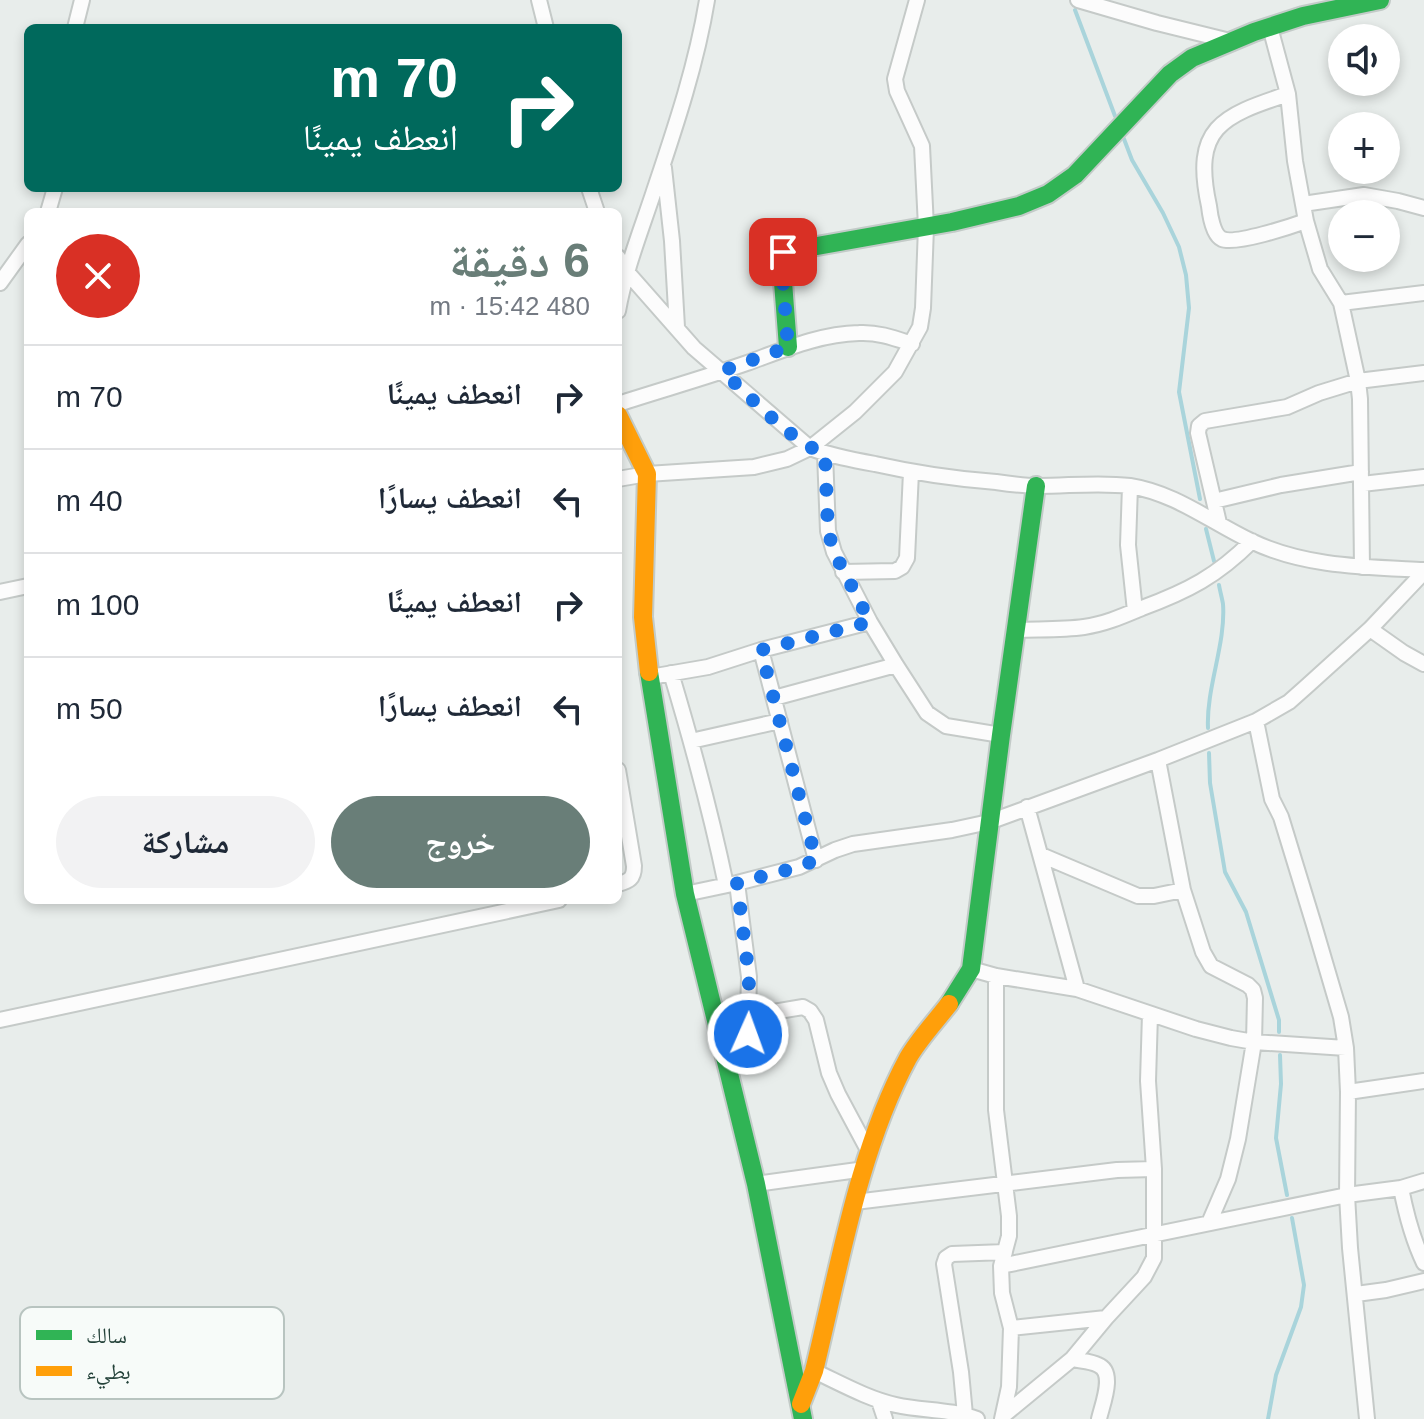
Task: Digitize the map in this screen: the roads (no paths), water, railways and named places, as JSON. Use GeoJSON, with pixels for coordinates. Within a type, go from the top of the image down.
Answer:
{"type":"FeatureCollection","features":[{"type":"Feature","properties":{"kind":"street"},"geometry":{"type":"LineString","coordinates":[[76,24],[82,0]]}},
{"type":"Feature","properties":{"kind":"street"},"geometry":{"type":"LineString","coordinates":[[539,0],[545,24]]}},
{"type":"Feature","properties":{"kind":"street"},"geometry":{"type":"LineString","coordinates":[[622,294],[682,105],[707,0]]}},
{"type":"Feature","properties":{"kind":"street"},"geometry":{"type":"LineString","coordinates":[[622,478],[754,467],[818,451],[895,372],[920,327],[923,308],[926,227],[922,146],[897,91],[895,79],[917,0]]}},
{"type":"Feature","properties":{"kind":"street"},"geometry":{"type":"LineString","coordinates":[[1078,0],[1230,41]]}},
{"type":"Feature","properties":{"kind":"street"},"geometry":{"type":"LineString","coordinates":[[788,347],[783,252],[926,227],[1019,206],[1048,194],[1075,175],[1170,74],[1192,58],[1230,41],[1303,16],[1380,0]]}},
{"type":"Feature","properties":{"kind":"street"},"geometry":{"type":"LineString","coordinates":[[1270,27],[1288,94],[1295,161],[1306,221],[1320,269],[1341,303],[1358,381],[1362,567]]}},
{"type":"Feature","properties":{"kind":"street"},"geometry":{"type":"LineString","coordinates":[[1288,94],[1248,107],[1226,120],[1206,147],[1204,173],[1216,233],[1222,239],[1235,240],[1306,221]]}},
{"type":"Feature","properties":{"kind":"street"},"geometry":{"type":"LineString","coordinates":[[664,162],[677,327]]}},
{"type":"Feature","properties":{"kind":"street"},"geometry":{"type":"LineString","coordinates":[[1303,204],[1364,195],[1424,208]]}},
{"type":"Feature","properties":{"kind":"street"},"geometry":{"type":"LineString","coordinates":[[0,283],[24,250]]}},
{"type":"Feature","properties":{"kind":"street"},"geometry":{"type":"LineString","coordinates":[[622,264],[708,362],[722,371],[785,429],[818,451],[911,472],[969,480],[1036,486],[1130,486],[1159,493],[1252,541],[1313,562],[1424,571]]}},
{"type":"Feature","properties":{"kind":"street"},"geometry":{"type":"LineString","coordinates":[[1341,303],[1424,293]]}},
{"type":"Feature","properties":{"kind":"street"},"geometry":{"type":"LineString","coordinates":[[622,403],[824,337],[880,333],[912,344]]}},
{"type":"Feature","properties":{"kind":"street"},"geometry":{"type":"LineString","coordinates":[[1219,523],[1198,433],[1199,426],[1205,421],[1287,407],[1358,381],[1424,373]]}},
{"type":"Feature","properties":{"kind":"street"},"geometry":{"type":"LineString","coordinates":[[622,423],[647,474],[643,617],[685,894],[756,1184],[802,1412]]}},
{"type":"Feature","properties":{"kind":"street"},"geometry":{"type":"LineString","coordinates":[[818,451],[828,531],[834,552],[896,665],[927,713],[946,726],[1001,735]]}},
{"type":"Feature","properties":{"kind":"street"},"geometry":{"type":"LineString","coordinates":[[843,572],[895,571],[902,567],[907,558],[911,472]]}},
{"type":"Feature","properties":{"kind":"street"},"geometry":{"type":"LineString","coordinates":[[1214,501],[1281,485],[1362,478],[1424,477]]}},
{"type":"Feature","properties":{"kind":"street"},"geometry":{"type":"LineString","coordinates":[[802,1412],[855,1202],[888,1100],[910,1055],[971,969],[1036,486]]}},
{"type":"Feature","properties":{"kind":"street"},"geometry":{"type":"LineString","coordinates":[[1130,486],[1128,545],[1135,611]]}},
{"type":"Feature","properties":{"kind":"street"},"geometry":{"type":"LineString","coordinates":[[1016,630],[1082,627],[1112,621],[1183,592],[1213,575],[1252,541]]}},
{"type":"Feature","properties":{"kind":"street"},"geometry":{"type":"LineString","coordinates":[[685,894],[799,867],[853,844],[939,833],[989,822],[1256,721],[1289,702],[1370,629],[1424,571]]}},
{"type":"Feature","properties":{"kind":"street"},"geometry":{"type":"LineString","coordinates":[[0,592],[24,587]]}},
{"type":"Feature","properties":{"kind":"street"},"geometry":{"type":"LineString","coordinates":[[650,677],[708,667],[870,622]]}},
{"type":"Feature","properties":{"kind":"street"},"geometry":{"type":"LineString","coordinates":[[1370,629],[1424,664]]}},
{"type":"Feature","properties":{"kind":"street"},"geometry":{"type":"LineString","coordinates":[[761,650],[816,860]]}},
{"type":"Feature","properties":{"kind":"street"},"geometry":{"type":"LineString","coordinates":[[774,698],[896,665]]}},
{"type":"Feature","properties":{"kind":"street"},"geometry":{"type":"LineString","coordinates":[[671,673],[731,884],[749,977],[746,1057],[727,1065]]}},
{"type":"Feature","properties":{"kind":"street"},"geometry":{"type":"LineString","coordinates":[[691,741],[780,721]]}},
{"type":"Feature","properties":{"kind":"street"},"geometry":{"type":"LineString","coordinates":[[1256,721],[1272,799],[1281,817],[1314,925],[1341,1017],[1346,1048],[1347,1195],[1367,1419]]}},
{"type":"Feature","properties":{"kind":"street"},"geometry":{"type":"LineString","coordinates":[[1158,760],[1183,890],[1206,960],[1253,990],[1255,998],[1254,1042],[1238,1139],[1228,1179],[1209,1223]]}},
{"type":"Feature","properties":{"kind":"street"},"geometry":{"type":"LineString","coordinates":[[622,794],[634,866],[630,881],[622,883]]}},
{"type":"Feature","properties":{"kind":"street"},"geometry":{"type":"LineString","coordinates":[[1027,807],[1077,989]]}},
{"type":"Feature","properties":{"kind":"street"},"geometry":{"type":"LineString","coordinates":[[1041,855],[1138,896],[1183,890]]}},
{"type":"Feature","properties":{"kind":"street"},"geometry":{"type":"LineString","coordinates":[[0,1020],[540,904]]}},
{"type":"Feature","properties":{"kind":"street"},"geometry":{"type":"LineString","coordinates":[[971,969],[1077,989],[1208,1032],[1254,1042],[1346,1048]]}},
{"type":"Feature","properties":{"kind":"street"},"geometry":{"type":"LineString","coordinates":[[996,976],[996,1110],[1009,1236],[1003,1259],[1002,1293],[1011,1328],[1009,1387],[1003,1417]]}},
{"type":"Feature","properties":{"kind":"street"},"geometry":{"type":"LineString","coordinates":[[749,1016],[803,1007],[810,1011],[816,1020],[829,1073],[867,1160]]}},
{"type":"Feature","properties":{"kind":"street"},"geometry":{"type":"LineString","coordinates":[[1003,1417],[1072,1359],[1144,1277],[1154,1258],[1154,1169],[1148,1081],[1150,1014]]}},
{"type":"Feature","properties":{"kind":"street"},"geometry":{"type":"LineString","coordinates":[[1348,1092],[1424,1081]]}},
{"type":"Feature","properties":{"kind":"street"},"geometry":{"type":"LineString","coordinates":[[756,1184],[867,1160]]}},
{"type":"Feature","properties":{"kind":"street"},"geometry":{"type":"LineString","coordinates":[[855,1202],[1117,1170],[1154,1169]]}},
{"type":"Feature","properties":{"kind":"street"},"geometry":{"type":"LineString","coordinates":[[814,1371],[879,1401],[971,1417],[944,1264],[952,1254],[1003,1259],[1155,1235],[1424,1181]]}},
{"type":"Feature","properties":{"kind":"street"},"geometry":{"type":"LineString","coordinates":[[1401,1188],[1406,1218],[1424,1263]]}},
{"type":"Feature","properties":{"kind":"street"},"geometry":{"type":"LineString","coordinates":[[1356,1294],[1424,1281]]}},
{"type":"Feature","properties":{"kind":"street"},"geometry":{"type":"LineString","coordinates":[[1011,1328],[1106,1318]]}},
{"type":"Feature","properties":{"kind":"street"},"geometry":{"type":"LineString","coordinates":[[1072,1359],[1101,1365],[1107,1371],[1099,1419]]}},
{"type":"Feature","properties":{"kind":"street"},"geometry":{"type":"LineString","coordinates":[[879,1401],[885,1419]]}},
{"type":"Feature","properties":{"kind":"waterway"},"geometry":{"type":"LineString","coordinates":[[1075,10],[1115,116]]}},
{"type":"Feature","properties":{"kind":"waterway"},"geometry":{"type":"LineString","coordinates":[[1124,139],[1132,160],[1179,247],[1186,275],[1189,308],[1179,392],[1200,499]]}},
{"type":"Feature","properties":{"kind":"waterway"},"geometry":{"type":"LineString","coordinates":[[1206,529],[1214,561]]}},
{"type":"Feature","properties":{"kind":"waterway"},"geometry":{"type":"LineString","coordinates":[[1208,728],[1223,619],[1219,585]]}},
{"type":"Feature","properties":{"kind":"waterway"},"geometry":{"type":"LineString","coordinates":[[1209,753],[1210,783],[1225,872],[1246,912],[1279,1020],[1279,1032]]}},
{"type":"Feature","properties":{"kind":"waterway"},"geometry":{"type":"LineString","coordinates":[[1280,1055],[1276,1138],[1287,1195]]}},
{"type":"Feature","properties":{"kind":"waterway"},"geometry":{"type":"LineString","coordinates":[[1268,1419],[1276,1375],[1301,1307],[1304,1285],[1292,1218]]}}]}
